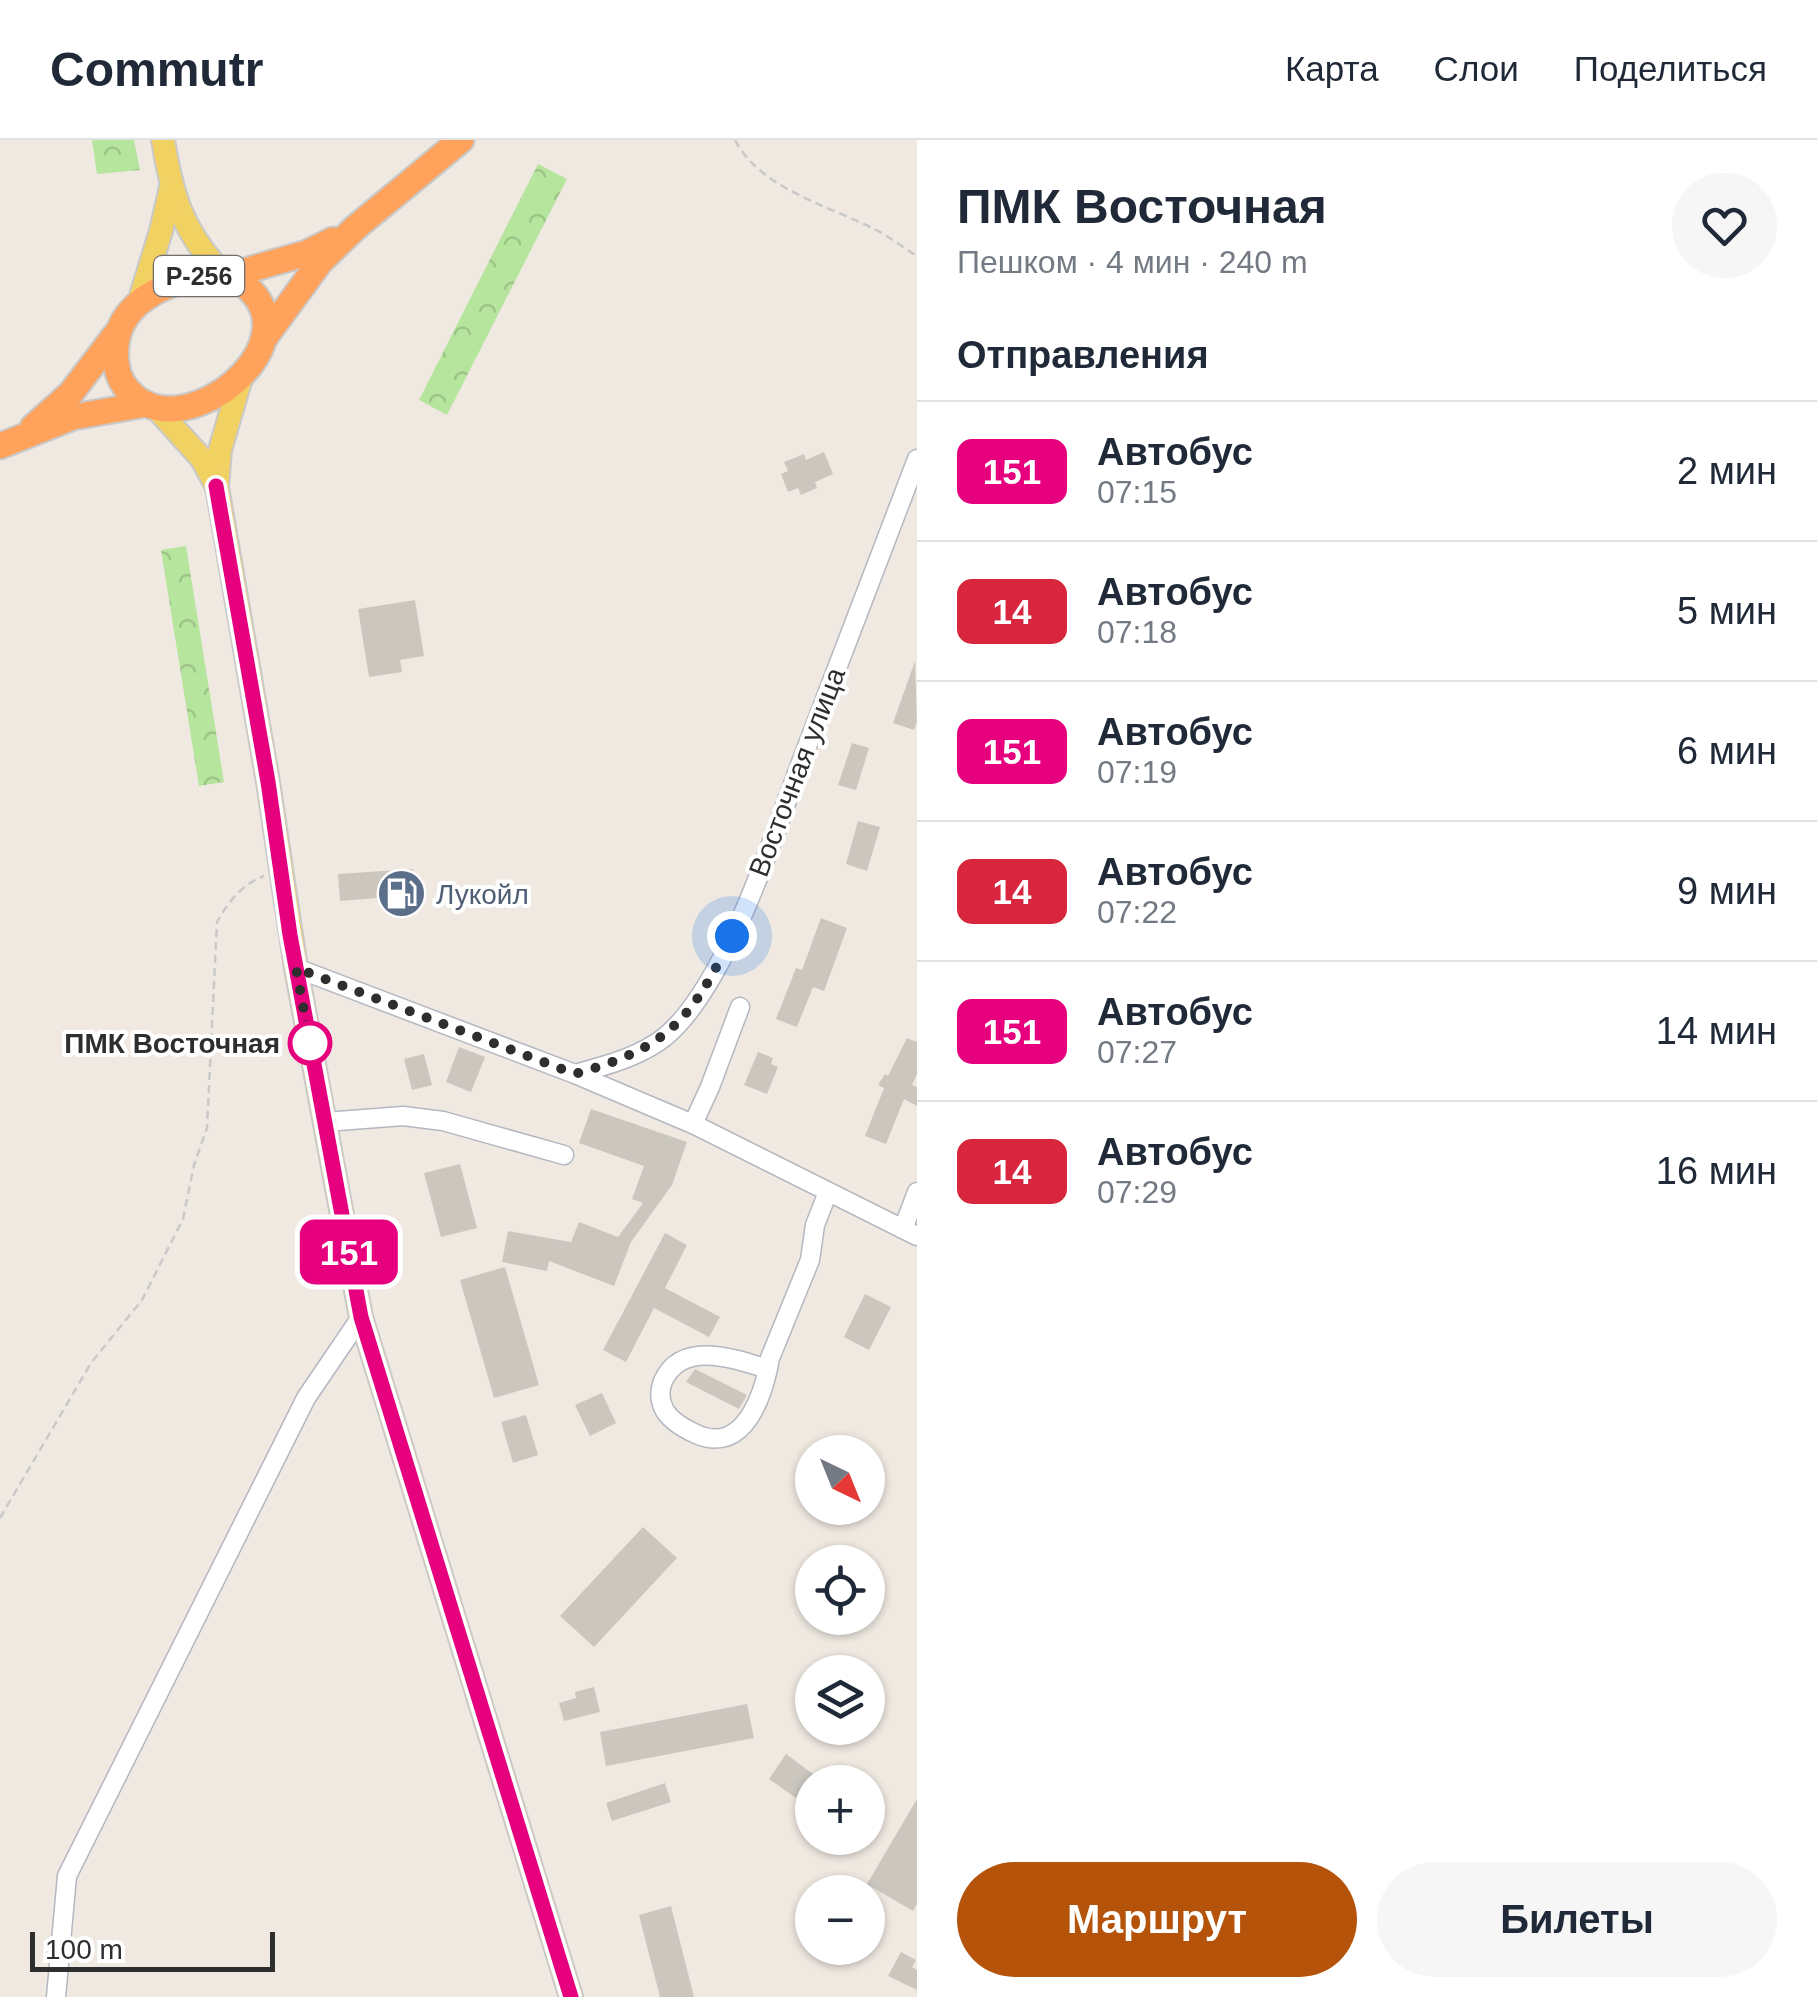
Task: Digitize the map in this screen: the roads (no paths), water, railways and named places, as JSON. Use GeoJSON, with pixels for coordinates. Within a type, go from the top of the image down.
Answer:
{"type":"FeatureCollection","features":[{"type":"Feature","properties":{"kind":"highway","name":"Р-256"},"geometry":{"type":"LineString","coordinates":[[11,442],[73,417],[151,406],[200,404],[241,378],[301,285],[355,228],[461,140]]}},
{"type":"Feature","properties":{"kind":"highway","name":"Р-256"},"geometry":{"type":"LineString","coordinates":[[11,442],[70,394],[139,302],[184,278],[226,274],[307,253],[355,228]]}},
{"type":"Feature","properties":{"kind":"highway","name":"Р-256"},"geometry":{"type":"LineString","coordinates":[[226,274],[253,292],[261,305],[264,340]]}},
{"type":"Feature","properties":{"kind":"highway"},"geometry":{"type":"LineString","coordinates":[[116,334],[118,376],[128,391],[151,406]]}},
{"type":"Feature","properties":{"kind":"main road"},"geometry":{"type":"LineString","coordinates":[[163,140],[171,187],[196,246],[226,274]]}},
{"type":"Feature","properties":{"kind":"main road"},"geometry":{"type":"LineString","coordinates":[[139,302],[171,187]]}},
{"type":"Feature","properties":{"kind":"main road"},"geometry":{"type":"LineString","coordinates":[[241,378],[220,450],[216,486],[296,968],[361,1317],[571,1997]]}},
{"type":"Feature","properties":{"kind":"main road"},"geometry":{"type":"LineString","coordinates":[[151,406],[202,459],[216,486]]}},
{"type":"Feature","properties":{"kind":"street","name":"Восточная улица"},"geometry":{"type":"LineString","coordinates":[[575,1074],[620,1061],[666,1035],[698,1000],[716,969],[768,851],[917,459]]}},
{"type":"Feature","properties":{"kind":"street"},"geometry":{"type":"LineString","coordinates":[[296,968],[575,1074],[693,1124],[910,1232],[917,1192]]}},
{"type":"Feature","properties":{"kind":"street"},"geometry":{"type":"LineString","coordinates":[[693,1124],[740,1008]]}},
{"type":"Feature","properties":{"kind":"street"},"geometry":{"type":"LineString","coordinates":[[325,1122],[403,1116],[444,1120],[564,1156]]}},
{"type":"Feature","properties":{"kind":"street"},"geometry":{"type":"LineString","coordinates":[[768,1369],[731,1357],[694,1356],[673,1367],[664,1378],[660,1397],[665,1411],[677,1424],[705,1438],[731,1434],[754,1414],[810,1260],[815,1225],[828,1192]]}},
{"type":"Feature","properties":{"kind":"street"},"geometry":{"type":"LineString","coordinates":[[56,1997],[67,1876],[306,1398],[361,1317]]}},
{"type":"Feature","properties":{"kind":"place","name":"Лукойл"},"geometry":{"type":"Point","coordinates":[401,894]}},
{"type":"Feature","properties":{"kind":"place","name":"ПМК Восточная"},"geometry":{"type":"Point","coordinates":[310,1043]}}]}
